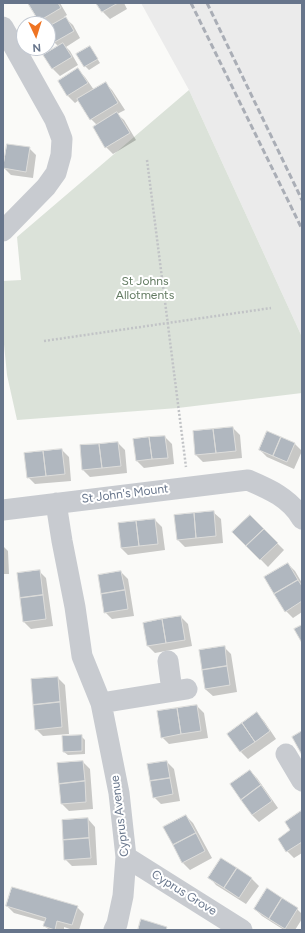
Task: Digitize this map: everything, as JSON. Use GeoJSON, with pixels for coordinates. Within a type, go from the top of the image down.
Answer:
{"type":"FeatureCollection","features":[{"type":"Feature","properties":{"kind":"street"},"geometry":{"type":"LineString","coordinates":[[3,27],[55,120],[62,139],[61,155],[56,173],[46,187],[3,231]]}},
{"type":"Feature","properties":{"kind":"street","name":"St John's Mount"},"geometry":{"type":"LineString","coordinates":[[3,510],[248,480],[275,492],[296,509],[302,518]]}},
{"type":"Feature","properties":{"kind":"street","name":"Cyprus Avenue"},"geometry":{"type":"LineString","coordinates":[[56,503],[82,656],[101,703],[119,793],[126,857],[124,896],[114,930]]}},
{"type":"Feature","properties":{"kind":"street"},"geometry":{"type":"LineString","coordinates":[[101,703],[179,690],[168,661]]}},
{"type":"Feature","properties":{"kind":"street"},"geometry":{"type":"LineString","coordinates":[[286,754],[298,784]]}},
{"type":"Feature","properties":{"kind":"street","name":"Cyprus Grove"},"geometry":{"type":"LineString","coordinates":[[126,857],[242,930]]}},
{"type":"Feature","properties":{"kind":"path"},"geometry":{"type":"LineString","coordinates":[[147,160],[188,487]]}},
{"type":"Feature","properties":{"kind":"path"},"geometry":{"type":"LineString","coordinates":[[44,341],[271,308]]}},
{"type":"Feature","properties":{"kind":"shaded area"},"geometry":{"type":"Polygon","coordinates":[[[141,3],[302,3],[302,337],[189,90],[141,3]]]}},
{"type":"Feature","properties":{"kind":"green space","name":"St Johns Allotments"},"geometry":{"type":"Polygon","coordinates":[[[189,90],[302,337],[302,393],[178,408],[17,420],[7,375],[3,334],[3,281],[21,280],[17,237],[189,90]]]}},
{"type":"Feature","properties":{"kind":"building"},"geometry":{"type":"Polygon","coordinates":[[[28,3],[58,3],[61,8],[47,16],[36,16],[28,3]]]}},
{"type":"Feature","properties":{"kind":"building"},"geometry":{"type":"Polygon","coordinates":[[[96,3],[118,3],[102,12],[96,3]]]}},
{"type":"Feature","properties":{"kind":"building"},"geometry":{"type":"Polygon","coordinates":[[[66,17],[74,31],[56,41],[56,23],[66,17]]]}},
{"type":"Feature","properties":{"kind":"building"},"geometry":{"type":"Polygon","coordinates":[[[63,43],[72,57],[52,69],[44,56],[56,56],[56,47],[63,43]]]}},
{"type":"Feature","properties":{"kind":"building"},"geometry":{"type":"Polygon","coordinates":[[[90,46],[98,59],[84,67],[76,54],[90,46]]]}},
{"type":"Feature","properties":{"kind":"building"},"geometry":{"type":"Polygon","coordinates":[[[78,68],[88,83],[67,96],[58,81],[78,68]]]}},
{"type":"Feature","properties":{"kind":"building"},"geometry":{"type":"Polygon","coordinates":[[[106,82],[118,103],[90,120],[77,99],[106,82]]]}},
{"type":"Feature","properties":{"kind":"building"},"geometry":{"type":"Polygon","coordinates":[[[117,112],[130,133],[105,148],[93,127],[117,112]]]}},
{"type":"Feature","properties":{"kind":"building"},"geometry":{"type":"Polygon","coordinates":[[[7,144],[30,147],[26,172],[3,168],[7,144]]]}},
{"type":"Feature","properties":{"kind":"building"},"geometry":{"type":"Polygon","coordinates":[[[233,427],[236,451],[216,453],[213,429],[233,427]]]}},
{"type":"Feature","properties":{"kind":"building"},"geometry":{"type":"Polygon","coordinates":[[[213,429],[216,453],[195,455],[193,431],[213,429]]]}},
{"type":"Feature","properties":{"kind":"building"},"geometry":{"type":"Polygon","coordinates":[[[267,431],[281,437],[273,456],[259,450],[267,431]]]}},
{"type":"Feature","properties":{"kind":"building"},"geometry":{"type":"Polygon","coordinates":[[[165,436],[168,458],[152,459],[149,437],[165,436]]]}},
{"type":"Feature","properties":{"kind":"building"},"geometry":{"type":"Polygon","coordinates":[[[149,437],[152,459],[136,461],[133,439],[149,437]]]}},
{"type":"Feature","properties":{"kind":"building"},"geometry":{"type":"Polygon","coordinates":[[[281,437],[295,443],[287,462],[273,456],[281,437]]]}},
{"type":"Feature","properties":{"kind":"building"},"geometry":{"type":"Polygon","coordinates":[[[118,442],[121,466],[102,468],[99,444],[118,442]]]}},
{"type":"Feature","properties":{"kind":"building"},"geometry":{"type":"Polygon","coordinates":[[[99,444],[102,468],[82,470],[80,445],[99,444]]]}},
{"type":"Feature","properties":{"kind":"building"},"geometry":{"type":"Polygon","coordinates":[[[62,449],[65,474],[46,476],[43,451],[62,449]]]}},
{"type":"Feature","properties":{"kind":"building"},"geometry":{"type":"Polygon","coordinates":[[[43,451],[46,476],[27,478],[24,453],[43,451]]]}},
{"type":"Feature","properties":{"kind":"building"},"geometry":{"type":"Polygon","coordinates":[[[214,511],[216,536],[196,538],[194,513],[214,511]]]}},
{"type":"Feature","properties":{"kind":"building"},"geometry":{"type":"Polygon","coordinates":[[[194,513],[196,538],[177,540],[174,515],[194,513]]]}},
{"type":"Feature","properties":{"kind":"building"},"geometry":{"type":"Polygon","coordinates":[[[250,515],[264,529],[246,546],[232,532],[250,515]]]}},
{"type":"Feature","properties":{"kind":"building"},"geometry":{"type":"Polygon","coordinates":[[[155,519],[158,544],[139,546],[136,521],[155,519]]]}},
{"type":"Feature","properties":{"kind":"building"},"geometry":{"type":"Polygon","coordinates":[[[136,521],[139,546],[121,548],[118,523],[136,521]]]}},
{"type":"Feature","properties":{"kind":"building"},"geometry":{"type":"Polygon","coordinates":[[[264,529],[278,543],[260,560],[246,546],[264,529]]]}},
{"type":"Feature","properties":{"kind":"building"},"geometry":{"type":"Polygon","coordinates":[[[288,563],[298,580],[274,594],[264,577],[288,563]]]}},
{"type":"Feature","properties":{"kind":"building"},"geometry":{"type":"Polygon","coordinates":[[[40,570],[43,595],[20,598],[17,573],[40,570]]]}},
{"type":"Feature","properties":{"kind":"building"},"geometry":{"type":"Polygon","coordinates":[[[121,571],[125,590],[101,594],[98,575],[121,571]]]}},
{"type":"Feature","properties":{"kind":"building"},"geometry":{"type":"Polygon","coordinates":[[[298,580],[302,586],[302,601],[285,612],[274,594],[298,580]]]}},
{"type":"Feature","properties":{"kind":"building"},"geometry":{"type":"Polygon","coordinates":[[[125,590],[128,609],[104,613],[101,594],[125,590]]]}},
{"type":"Feature","properties":{"kind":"building"},"geometry":{"type":"Polygon","coordinates":[[[43,595],[46,619],[23,622],[20,598],[43,595]]]}},
{"type":"Feature","properties":{"kind":"building"},"geometry":{"type":"Polygon","coordinates":[[[181,616],[185,640],[166,643],[162,619],[181,616]]]}},
{"type":"Feature","properties":{"kind":"building"},"geometry":{"type":"Polygon","coordinates":[[[162,619],[166,643],[147,646],[143,623],[162,619]]]}},
{"type":"Feature","properties":{"kind":"building"},"geometry":{"type":"Polygon","coordinates":[[[302,625],[302,643],[294,629],[302,625]]]}},
{"type":"Feature","properties":{"kind":"building"},"geometry":{"type":"Polygon","coordinates":[[[225,646],[227,666],[202,670],[199,650],[225,646]]]}},
{"type":"Feature","properties":{"kind":"building"},"geometry":{"type":"Polygon","coordinates":[[[227,666],[230,685],[205,689],[202,670],[227,666]]]}},
{"type":"Feature","properties":{"kind":"building"},"geometry":{"type":"Polygon","coordinates":[[[58,677],[60,702],[33,705],[31,679],[58,677]]]}},
{"type":"Feature","properties":{"kind":"building"},"geometry":{"type":"Polygon","coordinates":[[[60,702],[62,727],[35,730],[33,705],[60,702]]]}},
{"type":"Feature","properties":{"kind":"building"},"geometry":{"type":"Polygon","coordinates":[[[197,705],[201,731],[181,734],[177,708],[197,705]]]}},
{"type":"Feature","properties":{"kind":"building"},"geometry":{"type":"Polygon","coordinates":[[[177,708],[181,734],[161,738],[157,711],[177,708]]]}},
{"type":"Feature","properties":{"kind":"building"},"geometry":{"type":"Polygon","coordinates":[[[257,712],[270,731],[255,742],[242,723],[257,712]]]}},
{"type":"Feature","properties":{"kind":"building"},"geometry":{"type":"Polygon","coordinates":[[[242,723],[255,742],[240,752],[227,734],[242,723]]]}},
{"type":"Feature","properties":{"kind":"building"},"geometry":{"type":"Polygon","coordinates":[[[302,731],[302,755],[292,737],[302,731]]]}},
{"type":"Feature","properties":{"kind":"building"},"geometry":{"type":"Polygon","coordinates":[[[82,735],[82,751],[63,752],[62,736],[82,735]]]}},
{"type":"Feature","properties":{"kind":"building"},"geometry":{"type":"Polygon","coordinates":[[[83,761],[85,781],[59,784],[57,763],[83,761]]]}},
{"type":"Feature","properties":{"kind":"building"},"geometry":{"type":"Polygon","coordinates":[[[167,761],[170,778],[150,781],[147,764],[167,761]]]}},
{"type":"Feature","properties":{"kind":"building"},"geometry":{"type":"Polygon","coordinates":[[[250,770],[261,785],[241,800],[230,784],[250,770]]]}},
{"type":"Feature","properties":{"kind":"building"},"geometry":{"type":"Polygon","coordinates":[[[170,778],[173,794],[153,798],[150,781],[170,778]]]}},
{"type":"Feature","properties":{"kind":"building"},"geometry":{"type":"Polygon","coordinates":[[[85,781],[86,802],[61,804],[59,784],[85,781]]]}},
{"type":"Feature","properties":{"kind":"building"},"geometry":{"type":"Polygon","coordinates":[[[261,785],[272,801],[252,815],[241,800],[261,785]]]}},
{"type":"Feature","properties":{"kind":"building"},"geometry":{"type":"Polygon","coordinates":[[[301,811],[302,842],[286,852],[278,839],[290,830],[285,822],[301,811]]]}},
{"type":"Feature","properties":{"kind":"building"},"geometry":{"type":"Polygon","coordinates":[[[186,815],[196,833],[173,845],[163,827],[186,815]]]}},
{"type":"Feature","properties":{"kind":"building"},"geometry":{"type":"Polygon","coordinates":[[[88,818],[89,838],[63,840],[62,820],[88,818]]]}},
{"type":"Feature","properties":{"kind":"building"},"geometry":{"type":"Polygon","coordinates":[[[196,833],[205,851],[182,863],[173,845],[196,833]]]}},
{"type":"Feature","properties":{"kind":"building"},"geometry":{"type":"Polygon","coordinates":[[[89,838],[91,858],[64,860],[63,840],[89,838]]]}},
{"type":"Feature","properties":{"kind":"building"},"geometry":{"type":"Polygon","coordinates":[[[221,858],[237,868],[224,888],[208,878],[221,858]]]}},
{"type":"Feature","properties":{"kind":"building"},"geometry":{"type":"Polygon","coordinates":[[[237,868],[252,878],[239,898],[224,888],[237,868]]]}},
{"type":"Feature","properties":{"kind":"building"},"geometry":{"type":"Polygon","coordinates":[[[12,887],[78,906],[72,925],[57,921],[55,930],[43,926],[46,918],[6,906],[12,887]]]}},
{"type":"Feature","properties":{"kind":"building"},"geometry":{"type":"Polygon","coordinates":[[[267,888],[282,898],[269,919],[254,909],[267,888]]]}},
{"type":"Feature","properties":{"kind":"building"},"geometry":{"type":"Polygon","coordinates":[[[282,898],[298,908],[285,929],[269,919],[282,898]]]}},
{"type":"Feature","properties":{"kind":"building"},"geometry":{"type":"Polygon","coordinates":[[[141,919],[167,927],[166,930],[138,930],[141,919]]]}},
{"type":"Feature","properties":{"kind":"railway"},"geometry":{"type":"LineString","coordinates":[[191,3],[302,229]]}},
{"type":"Feature","properties":{"kind":"railway"},"geometry":{"type":"LineString","coordinates":[[207,3],[302,200]]}}]}
